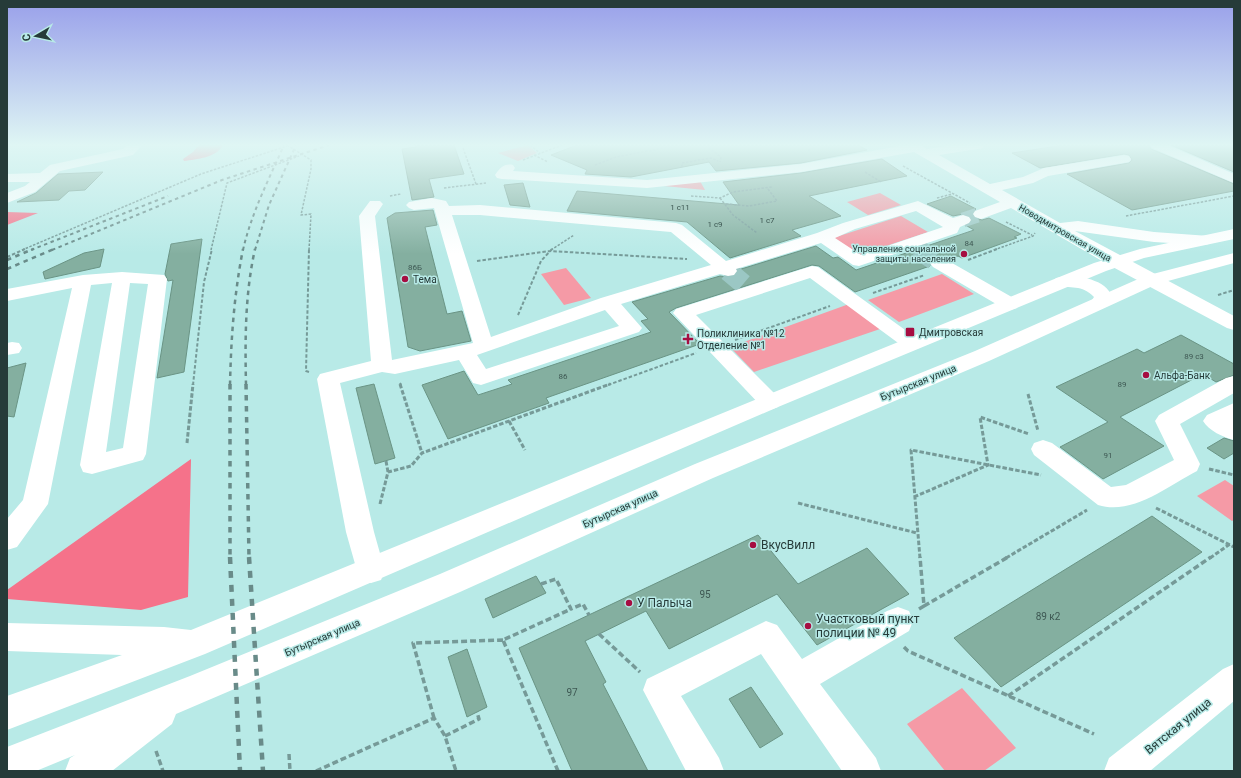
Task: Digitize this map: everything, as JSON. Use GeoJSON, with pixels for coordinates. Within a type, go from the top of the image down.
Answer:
{"type":"FeatureCollection","features":[{"type":"Feature","properties":{"kind":"main road"},"geometry":{"type":"LineString","coordinates":[[7,198],[30,189],[39,181]]}},
{"type":"Feature","properties":{"kind":"main road"},"geometry":{"type":"LineString","coordinates":[[592,181],[631,184],[660,181]]}},
{"type":"Feature","properties":{"kind":"main road","name":"Новодмитровская улица"},"geometry":{"type":"LineString","coordinates":[[975,181],[1115,261],[1234,324]]}},
{"type":"Feature","properties":{"kind":"main road"},"geometry":{"type":"LineString","coordinates":[[988,189],[1022,181]]}},
{"type":"Feature","properties":{"kind":"main road"},"geometry":{"type":"LineString","coordinates":[[984,213],[1012,203]]}},
{"type":"Feature","properties":{"kind":"main road"},"geometry":{"type":"LineString","coordinates":[[375,204],[367,216],[382,365]]}},
{"type":"Feature","properties":{"kind":"main road"},"geometry":{"type":"LineString","coordinates":[[414,205],[441,204],[484,346]]}},
{"type":"Feature","properties":{"kind":"main road"},"geometry":{"type":"LineString","coordinates":[[371,571],[360,532],[328,379],[382,365],[396,367],[465,352],[509,338],[608,302],[722,266],[823,237],[849,226],[918,206],[958,222],[951,230],[912,247],[859,261],[823,237]]}},
{"type":"Feature","properties":{"kind":"main road"},"geometry":{"type":"LineString","coordinates":[[443,211],[480,210],[676,228],[722,266]]}},
{"type":"Feature","properties":{"kind":"main road"},"geometry":{"type":"LineString","coordinates":[[1057,228],[1078,226],[1177,240],[1203,240]]}},
{"type":"Feature","properties":{"kind":"main road"},"geometry":{"type":"LineString","coordinates":[[7,713],[194,644],[371,571],[770,402],[1115,261],[1234,234]]}},
{"type":"Feature","properties":{"kind":"main road","name":"Бутырская улица"},"geometry":{"type":"LineString","coordinates":[[7,765],[190,692],[450,583],[704,471],[982,356],[1151,280],[1181,270],[1234,258]]}},
{"type":"Feature","properties":{"kind":"main road"},"geometry":{"type":"LineString","coordinates":[[943,265],[1010,304]]}},
{"type":"Feature","properties":{"kind":"main road"},"geometry":{"type":"LineString","coordinates":[[770,402],[683,313],[749,289],[812,271],[912,344]]}},
{"type":"Feature","properties":{"kind":"main road"},"geometry":{"type":"LineString","coordinates":[[7,295],[83,280],[122,278],[158,279],[134,454],[92,465],[122,278]]}},
{"type":"Feature","properties":{"kind":"main road"},"geometry":{"type":"LineString","coordinates":[[7,539],[35,504],[83,280]]}},
{"type":"Feature","properties":{"kind":"main road"},"geometry":{"type":"LineString","coordinates":[[1062,282],[1075,281],[1097,289],[1103,297],[1103,300],[1099,303]]}},
{"type":"Feature","properties":{"kind":"main road"},"geometry":{"type":"LineString","coordinates":[[465,352],[481,378],[632,328],[608,302]]}},
{"type":"Feature","properties":{"kind":"main road"},"geometry":{"type":"LineString","coordinates":[[1041,444],[1107,498],[1131,495],[1188,464],[1167,421],[1234,383]]}},
{"type":"Feature","properties":{"kind":"main road"},"geometry":{"type":"LineString","coordinates":[[1234,411],[1215,421],[1234,432]]}},
{"type":"Feature","properties":{"kind":"main road"},"geometry":{"type":"LineString","coordinates":[[798,679],[892,625]]}},
{"type":"Feature","properties":{"kind":"main road"},"geometry":{"type":"LineString","coordinates":[[706,771],[659,690],[766,635],[863,771]]}},
{"type":"Feature","properties":{"kind":"main road"},"geometry":{"type":"LineString","coordinates":[[7,637],[89,641],[128,640],[194,644]]}},
{"type":"Feature","properties":{"kind":"main road","name":"Вятская улица"},"geometry":{"type":"LineString","coordinates":[[1122,771],[1234,680]]}},
{"type":"Feature","properties":{"kind":"main road"},"geometry":{"type":"LineString","coordinates":[[83,771],[156,715],[190,692]]}},
{"type":"Feature","properties":{"kind":"path"},"geometry":{"type":"LineString","coordinates":[[7,257],[184,181]]}},
{"type":"Feature","properties":{"kind":"path"},"geometry":{"type":"LineString","coordinates":[[187,443],[204,282],[227,183],[232,181]]}},
{"type":"Feature","properties":{"kind":"path"},"geometry":{"type":"LineString","coordinates":[[306,371],[308,269],[311,214],[301,215],[308,181]]}},
{"type":"Feature","properties":{"kind":"path"},"geometry":{"type":"LineString","coordinates":[[388,472],[411,466],[422,453],[509,421],[850,299],[867,296],[943,265],[1033,236],[984,213],[929,181]]}},
{"type":"Feature","properties":{"kind":"path"},"geometry":{"type":"LineString","coordinates":[[726,204],[749,206],[777,201],[768,189]]}},
{"type":"Feature","properties":{"kind":"path"},"geometry":{"type":"LineString","coordinates":[[1125,216],[1234,196]]}},
{"type":"Feature","properties":{"kind":"path"},"geometry":{"type":"LineString","coordinates":[[720,198],[733,215],[757,233]]}},
{"type":"Feature","properties":{"kind":"path"},"geometry":{"type":"LineString","coordinates":[[458,263],[550,251],[722,266]]}},
{"type":"Feature","properties":{"kind":"path"},"geometry":{"type":"LineString","coordinates":[[509,338],[541,261],[550,251]]}},
{"type":"Feature","properties":{"kind":"path"},"geometry":{"type":"LineString","coordinates":[[1215,296],[1234,290]]}},
{"type":"Feature","properties":{"kind":"path"},"geometry":{"type":"LineString","coordinates":[[1028,394],[1041,444]]}},
{"type":"Feature","properties":{"kind":"path"},"geometry":{"type":"LineString","coordinates":[[988,465],[980,417],[1041,444]]}},
{"type":"Feature","properties":{"kind":"path"},"geometry":{"type":"LineString","coordinates":[[509,421],[525,450]]}},
{"type":"Feature","properties":{"kind":"path"},"geometry":{"type":"LineString","coordinates":[[924,606],[911,450],[1042,475]]}},
{"type":"Feature","properties":{"kind":"path"},"geometry":{"type":"LineString","coordinates":[[379,506],[388,472],[386,461]]}},
{"type":"Feature","properties":{"kind":"path"},"geometry":{"type":"LineString","coordinates":[[914,497],[988,465]]}},
{"type":"Feature","properties":{"kind":"path"},"geometry":{"type":"LineString","coordinates":[[1131,495],[1234,546]]}},
{"type":"Feature","properties":{"kind":"path"},"geometry":{"type":"LineString","coordinates":[[1094,734],[908,651],[892,625],[1107,498]]}},
{"type":"Feature","properties":{"kind":"path"},"geometry":{"type":"LineString","coordinates":[[798,503],[918,533]]}},
{"type":"Feature","properties":{"kind":"path"},"geometry":{"type":"LineString","coordinates":[[1008,696],[1230,544]]}},
{"type":"Feature","properties":{"kind":"path"},"geometry":{"type":"LineString","coordinates":[[541,584],[556,579],[571,609]]}},
{"type":"Feature","properties":{"kind":"path"},"geometry":{"type":"LineString","coordinates":[[456,771],[444,736],[434,718],[413,643],[503,640],[583,604],[589,615]]}},
{"type":"Feature","properties":{"kind":"path"},"geometry":{"type":"LineString","coordinates":[[599,634],[659,690]]}},
{"type":"Feature","properties":{"kind":"path"},"geometry":{"type":"LineString","coordinates":[[503,640],[558,771]]}},
{"type":"Feature","properties":{"kind":"path"},"geometry":{"type":"LineString","coordinates":[[444,736],[479,719],[477,712]]}},
{"type":"Feature","properties":{"kind":"path"},"geometry":{"type":"LineString","coordinates":[[316,771],[434,718]]}},
{"type":"Feature","properties":{"kind":"path"},"geometry":{"type":"LineString","coordinates":[[289,754],[290,771]]}},
{"type":"Feature","properties":{"kind":"path"},"geometry":{"type":"LineString","coordinates":[[157,755],[163,771]]}},
{"type":"Feature","properties":{"kind":"shaded area"},"geometry":{"type":"Polygon","coordinates":[[[700,181],[705,190],[654,185],[700,181]]]}},
{"type":"Feature","properties":{"kind":"shaded area"},"geometry":{"type":"Polygon","coordinates":[[[880,193],[901,205],[868,215],[847,202],[880,193]]]}},
{"type":"Feature","properties":{"kind":"shaded area"},"geometry":{"type":"Polygon","coordinates":[[[7,212],[38,213],[7,225],[7,212]]]}},
{"type":"Feature","properties":{"kind":"shaded area"},"geometry":{"type":"Polygon","coordinates":[[[901,216],[928,232],[859,255],[833,238],[901,216]]]}},
{"type":"Feature","properties":{"kind":"shaded area"},"geometry":{"type":"Polygon","coordinates":[[[566,268],[591,298],[564,305],[541,274],[566,268]]]}},
{"type":"Feature","properties":{"kind":"shaded area"},"geometry":{"type":"Polygon","coordinates":[[[942,274],[974,294],[899,322],[868,300],[942,274]]]}},
{"type":"Feature","properties":{"kind":"shaded area"},"geometry":{"type":"Polygon","coordinates":[[[849,304],[883,328],[754,372],[730,347],[849,304]]]}},
{"type":"Feature","properties":{"kind":"shaded area"},"geometry":{"type":"Polygon","coordinates":[[[191,459],[188,597],[141,610],[7,599],[7,590],[191,459]]]}},
{"type":"Feature","properties":{"kind":"shaded area"},"geometry":{"type":"Polygon","coordinates":[[[1225,480],[1234,486],[1234,520],[1232,521],[1197,496],[1225,480]]]}},
{"type":"Feature","properties":{"kind":"shaded area"},"geometry":{"type":"Polygon","coordinates":[[[962,688],[1016,748],[984,771],[945,771],[907,724],[962,688]]]}},
{"type":"Feature","properties":{"kind":"building"},"geometry":{"type":"Polygon","coordinates":[[[50,181],[94,181],[85,190],[69,191],[59,200],[17,202],[36,193],[50,181]]]}},
{"type":"Feature","properties":{"kind":"building"},"geometry":{"type":"Polygon","coordinates":[[[408,181],[430,181],[434,197],[412,200],[408,181]]]}},
{"type":"Feature","properties":{"kind":"building"},"geometry":{"type":"Polygon","coordinates":[[[881,181],[809,196],[841,216],[792,230],[801,236],[730,258],[687,222],[567,211],[577,191],[739,205],[723,182],[881,181]]]}},
{"type":"Feature","properties":{"kind":"building"},"geometry":{"type":"Polygon","coordinates":[[[1080,181],[1228,181],[1234,184],[1234,191],[1132,210],[1080,181]]]}},
{"type":"Feature","properties":{"kind":"building"},"geometry":{"type":"Polygon","coordinates":[[[523,183],[530,207],[510,205],[504,185],[523,183]]]}},
{"type":"Feature","properties":{"kind":"building"},"geometry":{"type":"Polygon","coordinates":[[[951,196],[976,209],[972,213],[975,218],[982,220],[989,218],[1021,234],[1014,237],[1017,238],[962,258],[958,256],[948,259],[939,257],[933,258],[929,262],[930,266],[855,292],[819,266],[812,265],[676,308],[669,312],[700,344],[546,398],[549,403],[448,439],[422,385],[464,371],[478,395],[512,384],[508,380],[651,332],[641,321],[648,319],[632,302],[720,276],[734,276],[738,270],[816,246],[833,258],[838,257],[856,270],[974,230],[967,226],[972,221],[969,216],[963,214],[953,216],[927,204],[951,196]]]}},
{"type":"Feature","properties":{"kind":"building"},"geometry":{"type":"Polygon","coordinates":[[[433,210],[437,225],[425,227],[447,314],[462,311],[471,341],[420,351],[408,347],[387,218],[395,213],[433,210]]]}},
{"type":"Feature","properties":{"kind":"building"},"geometry":{"type":"Polygon","coordinates":[[[202,239],[184,372],[157,378],[173,280],[168,281],[165,274],[171,244],[202,239]]]}},
{"type":"Feature","properties":{"kind":"building"},"geometry":{"type":"Polygon","coordinates":[[[104,249],[100,267],[45,279],[43,272],[84,253],[104,249]]]}},
{"type":"Feature","properties":{"kind":"building"},"geometry":{"type":"Polygon","coordinates":[[[1181,335],[1234,364],[1234,375],[1216,382],[1203,374],[1120,417],[1164,446],[1103,479],[1060,447],[1108,422],[1056,387],[1137,349],[1144,353],[1181,335]]]}},
{"type":"Feature","properties":{"kind":"building"},"geometry":{"type":"Polygon","coordinates":[[[26,363],[14,417],[7,416],[7,368],[26,363]]]}},
{"type":"Feature","properties":{"kind":"building"},"geometry":{"type":"Polygon","coordinates":[[[374,384],[395,458],[375,464],[356,388],[374,384]]]}},
{"type":"Feature","properties":{"kind":"building"},"geometry":{"type":"Polygon","coordinates":[[[1224,438],[1234,441],[1234,453],[1224,459],[1207,448],[1224,438]]]}},
{"type":"Feature","properties":{"kind":"building"},"geometry":{"type":"Polygon","coordinates":[[[1152,516],[1202,552],[1001,687],[954,638],[1152,516]]]}},
{"type":"Feature","properties":{"kind":"building"},"geometry":{"type":"Polygon","coordinates":[[[758,535],[798,584],[867,548],[909,594],[817,645],[777,594],[669,649],[646,611],[585,641],[606,682],[603,684],[648,771],[572,771],[519,648],[758,535]]]}},
{"type":"Feature","properties":{"kind":"building"},"geometry":{"type":"Polygon","coordinates":[[[536,576],[546,593],[493,618],[485,599],[536,576]]]}},
{"type":"Feature","properties":{"kind":"building"},"geometry":{"type":"Polygon","coordinates":[[[467,649],[487,707],[467,717],[448,657],[467,649]]]}},
{"type":"Feature","properties":{"kind":"building"},"geometry":{"type":"Polygon","coordinates":[[[751,687],[783,734],[760,748],[729,699],[751,687]]]}},
{"type":"Feature","properties":{"kind":"tunnel"},"geometry":{"type":"LineString","coordinates":[[963,220],[981,214]]}},
{"type":"Feature","properties":{"kind":"tunnel"},"geometry":{"type":"LineString","coordinates":[[917,249],[939,263]]}},
{"type":"Feature","properties":{"kind":"tunnel"},"geometry":{"type":"LineString","coordinates":[[728,271],[747,287]]}},
{"type":"Feature","properties":{"kind":"railway"},"geometry":{"type":"LineString","coordinates":[[52,250],[219,181]]}},
{"type":"Feature","properties":{"kind":"railway"},"geometry":{"type":"LineString","coordinates":[[243,250],[251,223],[268,181]]}},
{"type":"Feature","properties":{"kind":"railway"},"geometry":{"type":"LineString","coordinates":[[255,250],[269,205],[280,181]]}},
{"type":"Feature","properties":{"kind":"railway"},"geometry":{"type":"LineString","coordinates":[[31,250],[168,196]]}},
{"type":"Feature","properties":{"kind":"railway"},"geometry":{"type":"LineString","coordinates":[[7,260],[33,249]]}},
{"type":"Feature","properties":{"kind":"railway"},"geometry":{"type":"LineString","coordinates":[[7,269],[54,249]]}},
{"type":"Feature","properties":{"kind":"railway"},"geometry":{"type":"LineString","coordinates":[[230,385],[231,351],[237,283],[243,249]]}},
{"type":"Feature","properties":{"kind":"railway"},"geometry":{"type":"LineString","coordinates":[[246,384],[247,300],[255,249]]}},
{"type":"Feature","properties":{"kind":"railway"},"geometry":{"type":"LineString","coordinates":[[246,384],[249,558]]}},
{"type":"Feature","properties":{"kind":"railway"},"geometry":{"type":"LineString","coordinates":[[230,385],[230,557]]}},
{"type":"Feature","properties":{"kind":"railway"},"geometry":{"type":"LineString","coordinates":[[230,557],[240,771]]}},
{"type":"Feature","properties":{"kind":"railway"},"geometry":{"type":"LineString","coordinates":[[249,557],[263,771]]}},
{"type":"Feature","properties":{"kind":"place","name":"Управление социальной защиты населения"},"geometry":{"type":"Point","coordinates":[964,254]}},
{"type":"Feature","properties":{"kind":"place","name":"Тема"},"geometry":{"type":"Point","coordinates":[405,279]}},
{"type":"Feature","properties":{"kind":"place","name":"Дмитровская"},"geometry":{"type":"Point","coordinates":[910,332]}},
{"type":"Feature","properties":{"kind":"place","name":"Поликлиника №12 Отделение №1"},"geometry":{"type":"Point","coordinates":[688,339]}},
{"type":"Feature","properties":{"kind":"place","name":"Альфа-Банк"},"geometry":{"type":"Point","coordinates":[1146,375]}},
{"type":"Feature","properties":{"kind":"place","name":"ВкусВилл"},"geometry":{"type":"Point","coordinates":[753,545]}},
{"type":"Feature","properties":{"kind":"place","name":"У Палыча"},"geometry":{"type":"Point","coordinates":[629,603]}},
{"type":"Feature","properties":{"kind":"place","name":"Участковый пункт полиции № 49"},"geometry":{"type":"Point","coordinates":[808,626]}}]}
